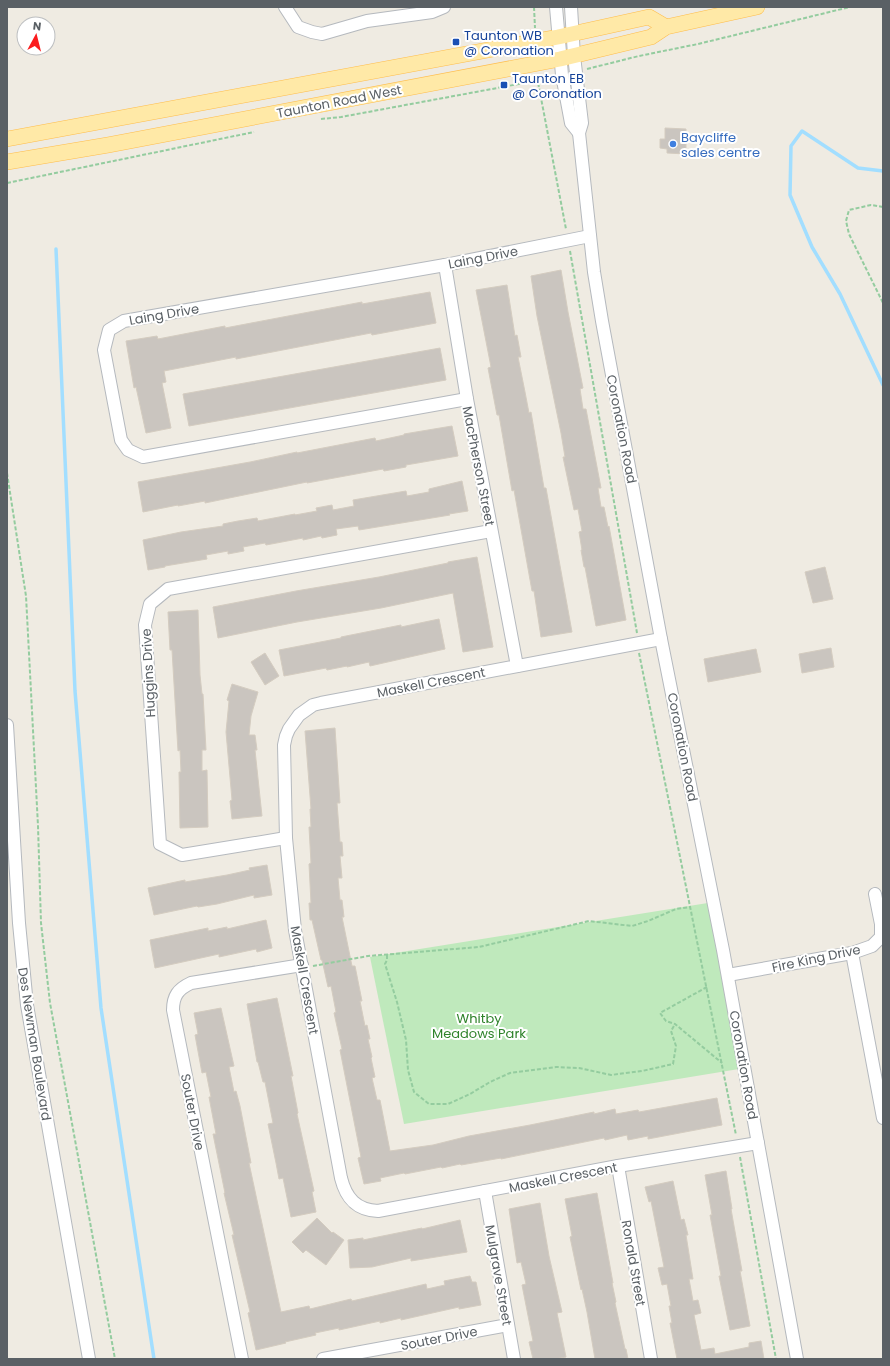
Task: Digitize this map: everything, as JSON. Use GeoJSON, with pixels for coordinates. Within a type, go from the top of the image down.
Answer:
{"type":"FeatureCollection","features":[{"type":"Feature","properties":{"kind":"main road","name":"Taunton Road West"},"geometry":{"type":"LineString","coordinates":[[7,162],[108,145],[567,57],[651,38],[666,27],[757,7]]}},
{"type":"Feature","properties":{"kind":"main road","name":"Taunton Road West"},"geometry":{"type":"LineString","coordinates":[[7,138],[565,36],[649,17],[666,27]]}},
{"type":"Feature","properties":{"kind":"street"},"geometry":{"type":"LineString","coordinates":[[285,7],[298,27],[322,34],[367,21],[432,12],[444,7]]}},
{"type":"Feature","properties":{"kind":"street","name":"Coronation Road"},"geometry":{"type":"LineString","coordinates":[[556,7],[565,36],[567,57],[562,75],[571,124],[579,133]]}},
{"type":"Feature","properties":{"kind":"street","name":"Coronation Road"},"geometry":{"type":"LineString","coordinates":[[565,36],[571,7]]}},
{"type":"Feature","properties":{"kind":"street","name":"Coronation Road"},"geometry":{"type":"LineString","coordinates":[[567,57],[576,72],[582,122],[579,133],[594,272],[602,321],[661,640],[728,975],[797,1359]]}},
{"type":"Feature","properties":{"kind":"street","name":"Laing Drive"},"geometry":{"type":"LineString","coordinates":[[467,399],[143,457],[128,450],[120,440],[104,350],[109,330],[124,321],[445,265],[590,236]]}},
{"type":"Feature","properties":{"kind":"street","name":"MacPherson Street"},"geometry":{"type":"LineString","coordinates":[[445,265],[467,399],[517,666]]}},
{"type":"Feature","properties":{"kind":"street","name":"Huggins Drive"},"geometry":{"type":"LineString","coordinates":[[286,838],[182,855],[160,844],[145,625],[150,604],[168,589],[491,531]]}},
{"type":"Feature","properties":{"kind":"street","name":"Maskell Crescent"},"geometry":{"type":"LineString","coordinates":[[661,640],[325,702],[313,705],[306,710],[296,718],[289,729],[284,745],[286,838],[295,930],[341,1178],[344,1190],[351,1200],[361,1207],[372,1211],[378,1211],[618,1166],[758,1143]]}},
{"type":"Feature","properties":{"kind":"street","name":"Des Newman Boulevard"},"geometry":{"type":"LineString","coordinates":[[7,725],[19,923],[27,1005],[89,1359]]}},
{"type":"Feature","properties":{"kind":"street","name":"Fire King Drive"},"geometry":{"type":"LineString","coordinates":[[728,975],[852,953],[872,946],[881,936],[881,924],[875,894]]}},
{"type":"Feature","properties":{"kind":"street"},"geometry":{"type":"LineString","coordinates":[[852,953],[883,1118]]}},
{"type":"Feature","properties":{"kind":"street","name":"Souter Drive"},"geometry":{"type":"LineString","coordinates":[[242,1359],[173,1010],[173,1002],[181,989],[191,983],[302,965]]}},
{"type":"Feature","properties":{"kind":"street","name":"Ronald Street"},"geometry":{"type":"LineString","coordinates":[[618,1166],[651,1359]]}},
{"type":"Feature","properties":{"kind":"street","name":"Mulgrave Street"},"geometry":{"type":"LineString","coordinates":[[485,1191],[514,1359]]}},
{"type":"Feature","properties":{"kind":"street","name":"Souter Drive"},"geometry":{"type":"LineString","coordinates":[[324,1359],[379,1354],[508,1325]]}},
{"type":"Feature","properties":{"kind":"path"},"geometry":{"type":"LineString","coordinates":[[534,7],[535,23]]}},
{"type":"Feature","properties":{"kind":"path"},"geometry":{"type":"LineString","coordinates":[[576,72],[850,7]]}},
{"type":"Feature","properties":{"kind":"path"},"geometry":{"type":"LineString","coordinates":[[315,120],[341,117],[537,81],[562,75]]}},
{"type":"Feature","properties":{"kind":"path"},"geometry":{"type":"LineString","coordinates":[[537,81],[566,227]]}},
{"type":"Feature","properties":{"kind":"path"},"geometry":{"type":"LineString","coordinates":[[7,183],[255,132]]}},
{"type":"Feature","properties":{"kind":"path"},"geometry":{"type":"LineString","coordinates":[[883,207],[871,206],[849,210],[846,221],[849,234],[883,302]]}},
{"type":"Feature","properties":{"kind":"path"},"geometry":{"type":"LineString","coordinates":[[572,263],[637,627]]}},
{"type":"Feature","properties":{"kind":"path"},"geometry":{"type":"LineString","coordinates":[[7,472],[26,596],[41,923],[50,1003],[115,1359]]}},
{"type":"Feature","properties":{"kind":"path"},"geometry":{"type":"LineString","coordinates":[[640,659],[735,1131]]}},
{"type":"Feature","properties":{"kind":"path"},"geometry":{"type":"LineString","coordinates":[[302,965],[311,966],[368,956],[479,947],[589,921],[632,926],[676,910],[690,907]]}},
{"type":"Feature","properties":{"kind":"path"},"geometry":{"type":"LineString","coordinates":[[386,955],[387,960],[384,964],[399,1009],[406,1040],[408,1070],[414,1092],[430,1104],[448,1104],[510,1073],[556,1068],[578,1068],[611,1075],[642,1071],[673,1064],[676,1046],[671,1031],[675,1024]]}},
{"type":"Feature","properties":{"kind":"path"},"geometry":{"type":"LineString","coordinates":[[706,987],[660,1013],[666,1021],[675,1024],[722,1063]]}},
{"type":"Feature","properties":{"kind":"path"},"geometry":{"type":"LineString","coordinates":[[741,1167],[776,1359]]}},
{"type":"Feature","properties":{"kind":"green space","name":"Whitby Meadows Park"},"geometry":{"type":"Polygon","coordinates":[[[714,902],[745,1068],[404,1124],[370,957],[714,902]]]}},
{"type":"Feature","properties":{"kind":"building","name":"Baycliffe sales centre"},"geometry":{"type":"Polygon","coordinates":[[[665,128],[686,129],[686,154],[667,153],[667,149],[660,148],[660,139],[665,139],[665,128]]]}},
{"type":"Feature","properties":{"kind":"building"},"geometry":{"type":"Polygon","coordinates":[[[561,270],[583,388],[580,389],[583,409],[586,409],[601,488],[598,488],[601,507],[604,507],[608,527],[609,526],[626,620],[596,626],[581,550],[579,532],[582,531],[578,509],[574,510],[563,457],[565,457],[561,433],[537,316],[531,276],[561,270]]]}},
{"type":"Feature","properties":{"kind":"building"},"geometry":{"type":"Polygon","coordinates":[[[507,285],[515,336],[517,335],[521,357],[518,357],[529,413],[531,412],[544,488],[546,488],[572,632],[541,637],[534,591],[532,591],[514,490],[512,491],[499,415],[497,415],[488,368],[491,367],[476,290],[507,285]]]}},
{"type":"Feature","properties":{"kind":"building"},"geometry":{"type":"Polygon","coordinates":[[[430,292],[436,323],[372,335],[371,333],[164,371],[166,382],[162,383],[171,428],[146,433],[136,387],[134,388],[126,341],[157,336],[158,339],[362,302],[362,304],[430,292]]]}},
{"type":"Feature","properties":{"kind":"building"},"geometry":{"type":"Polygon","coordinates":[[[440,348],[446,380],[189,426],[183,394],[440,348]]]}},
{"type":"Feature","properties":{"kind":"building"},"geometry":{"type":"Polygon","coordinates":[[[452,426],[458,456],[406,465],[406,467],[384,471],[383,469],[307,482],[205,503],[205,501],[143,512],[138,482],[375,438],[376,441],[404,434],[452,426]]]}},
{"type":"Feature","properties":{"kind":"building"},"geometry":{"type":"Polygon","coordinates":[[[462,481],[468,511],[359,530],[358,526],[336,529],[337,535],[322,538],[321,536],[303,540],[303,538],[266,545],[265,543],[243,547],[244,551],[228,554],[228,551],[206,555],[207,559],[148,570],[143,540],[181,532],[223,526],[223,524],[238,521],[257,518],[258,521],[317,511],[316,508],[332,505],[333,510],[354,506],[353,500],[406,491],[407,496],[429,492],[429,489],[462,481]]]}},
{"type":"Feature","properties":{"kind":"building"},"geometry":{"type":"Polygon","coordinates":[[[477,557],[493,647],[463,652],[453,593],[218,638],[213,607],[379,577],[477,557]]]}},
{"type":"Feature","properties":{"kind":"building"},"geometry":{"type":"Polygon","coordinates":[[[825,567],[833,599],[813,603],[805,572],[825,567]]]}},
{"type":"Feature","properties":{"kind":"building"},"geometry":{"type":"Polygon","coordinates":[[[198,610],[200,675],[203,694],[206,750],[202,750],[202,771],[207,770],[208,827],[180,828],[180,750],[178,751],[172,650],[170,650],[168,612],[198,610]]]}},
{"type":"Feature","properties":{"kind":"building"},"geometry":{"type":"Polygon","coordinates":[[[439,619],[445,649],[370,666],[369,662],[347,667],[327,670],[326,668],[284,676],[279,650],[401,625],[401,627],[439,619]]]}},
{"type":"Feature","properties":{"kind":"building"},"geometry":{"type":"Polygon","coordinates":[[[831,648],[834,667],[802,673],[799,654],[831,648]]]}},
{"type":"Feature","properties":{"kind":"building"},"geometry":{"type":"Polygon","coordinates":[[[756,649],[761,672],[708,682],[704,659],[756,649]]]}},
{"type":"Feature","properties":{"kind":"building"},"geometry":{"type":"Polygon","coordinates":[[[265,653],[279,676],[265,685],[251,662],[265,653]]]}},
{"type":"Feature","properties":{"kind":"building"},"geometry":{"type":"Polygon","coordinates":[[[232,684],[258,692],[251,716],[249,735],[255,735],[257,750],[255,750],[262,816],[232,819],[230,801],[232,800],[226,732],[229,701],[227,700],[232,684]]]}},
{"type":"Feature","properties":{"kind":"building"},"geometry":{"type":"Polygon","coordinates":[[[335,728],[340,803],[337,803],[340,842],[342,842],[343,856],[340,856],[342,878],[338,878],[340,900],[342,900],[344,917],[342,917],[352,966],[355,966],[365,1026],[367,1025],[370,1039],[368,1039],[375,1077],[372,1078],[377,1100],[380,1100],[390,1151],[433,1145],[469,1136],[594,1112],[594,1114],[615,1109],[616,1114],[638,1110],[639,1112],[717,1098],[722,1125],[648,1139],[648,1136],[628,1140],[627,1135],[605,1140],[604,1138],[501,1159],[404,1173],[380,1178],[381,1181],[364,1184],[358,1158],[361,1157],[340,1050],[342,1049],[334,1013],[336,1012],[331,986],[328,987],[312,920],[310,920],[309,903],[311,903],[309,864],[311,863],[309,827],[311,827],[311,809],[305,731],[335,728]]]}},
{"type":"Feature","properties":{"kind":"building"},"geometry":{"type":"Polygon","coordinates":[[[267,865],[272,895],[254,898],[254,895],[217,904],[197,906],[154,915],[148,888],[185,880],[185,882],[227,875],[250,870],[249,868],[267,865]]]}},
{"type":"Feature","properties":{"kind":"building"},"geometry":{"type":"Polygon","coordinates":[[[266,920],[272,948],[257,952],[256,949],[219,957],[219,954],[155,968],[150,940],[208,928],[208,931],[227,927],[227,929],[266,920]]]}},
{"type":"Feature","properties":{"kind":"building"},"geometry":{"type":"Polygon","coordinates":[[[277,998],[293,1076],[291,1076],[297,1114],[314,1191],[312,1192],[316,1212],[291,1217],[283,1178],[279,1179],[268,1124],[273,1123],[265,1082],[263,1082],[257,1062],[247,1004],[277,998]]]}},
{"type":"Feature","properties":{"kind":"building"},"geometry":{"type":"Polygon","coordinates":[[[221,1008],[234,1066],[229,1067],[234,1092],[236,1091],[240,1106],[251,1163],[249,1163],[281,1312],[309,1306],[310,1309],[351,1299],[352,1301],[426,1284],[427,1289],[445,1285],[444,1281],[470,1276],[472,1282],[476,1282],[481,1305],[459,1309],[459,1307],[401,1320],[401,1318],[380,1323],[380,1321],[339,1330],[339,1328],[315,1333],[316,1335],[256,1350],[248,1313],[250,1312],[232,1235],[234,1235],[224,1193],[213,1134],[216,1134],[209,1097],[211,1097],[206,1072],[202,1073],[195,1035],[198,1034],[194,1013],[221,1008]]]}},
{"type":"Feature","properties":{"kind":"building"},"geometry":{"type":"Polygon","coordinates":[[[726,1171],[742,1271],[740,1271],[750,1326],[730,1330],[719,1276],[721,1276],[710,1215],[712,1215],[705,1175],[726,1171]]]}},
{"type":"Feature","properties":{"kind":"building"},"geometry":{"type":"Polygon","coordinates":[[[673,1181],[681,1220],[684,1219],[688,1235],[686,1235],[693,1279],[689,1279],[693,1301],[698,1300],[701,1313],[694,1315],[701,1350],[714,1348],[715,1354],[749,1347],[749,1343],[761,1341],[764,1359],[677,1359],[670,1323],[672,1323],[669,1306],[671,1306],[667,1284],[662,1285],[658,1268],[664,1267],[651,1201],[649,1202],[645,1187],[673,1181]]]}},
{"type":"Feature","properties":{"kind":"building"},"geometry":{"type":"Polygon","coordinates":[[[597,1193],[613,1283],[615,1303],[628,1359],[595,1359],[587,1312],[570,1237],[572,1236],[565,1199],[597,1193]]]}},
{"type":"Feature","properties":{"kind":"building"},"geometry":{"type":"Polygon","coordinates":[[[540,1203],[549,1256],[562,1312],[557,1313],[566,1357],[555,1359],[533,1359],[529,1342],[533,1341],[522,1285],[526,1284],[521,1262],[517,1263],[509,1209],[540,1203]]]}},
{"type":"Feature","properties":{"kind":"building"},"geometry":{"type":"Polygon","coordinates":[[[317,1218],[332,1233],[333,1232],[344,1240],[326,1265],[306,1250],[303,1253],[292,1242],[317,1218]]]}},
{"type":"Feature","properties":{"kind":"building"},"geometry":{"type":"Polygon","coordinates":[[[460,1220],[467,1252],[411,1261],[411,1258],[372,1267],[350,1268],[348,1240],[363,1238],[363,1240],[460,1220]]]}},
{"type":"Feature","properties":{"kind":"waterway"},"geometry":{"type":"LineString","coordinates":[[883,171],[858,168],[802,131],[791,146],[790,195],[812,247],[840,294],[883,385]]}},
{"type":"Feature","properties":{"kind":"waterway"},"geometry":{"type":"LineString","coordinates":[[56,249],[75,691],[101,1008],[154,1359]]}},
{"type":"Feature","properties":{"kind":"place","name":"Taunton WB @ Coronation"},"geometry":{"type":"Point","coordinates":[456,42]}},
{"type":"Feature","properties":{"kind":"place","name":"Taunton EB @ Coronation"},"geometry":{"type":"Point","coordinates":[504,85]}},
{"type":"Feature","properties":{"kind":"place","name":"Baycliffe sales centre"},"geometry":{"type":"Point","coordinates":[673,144]}}]}
